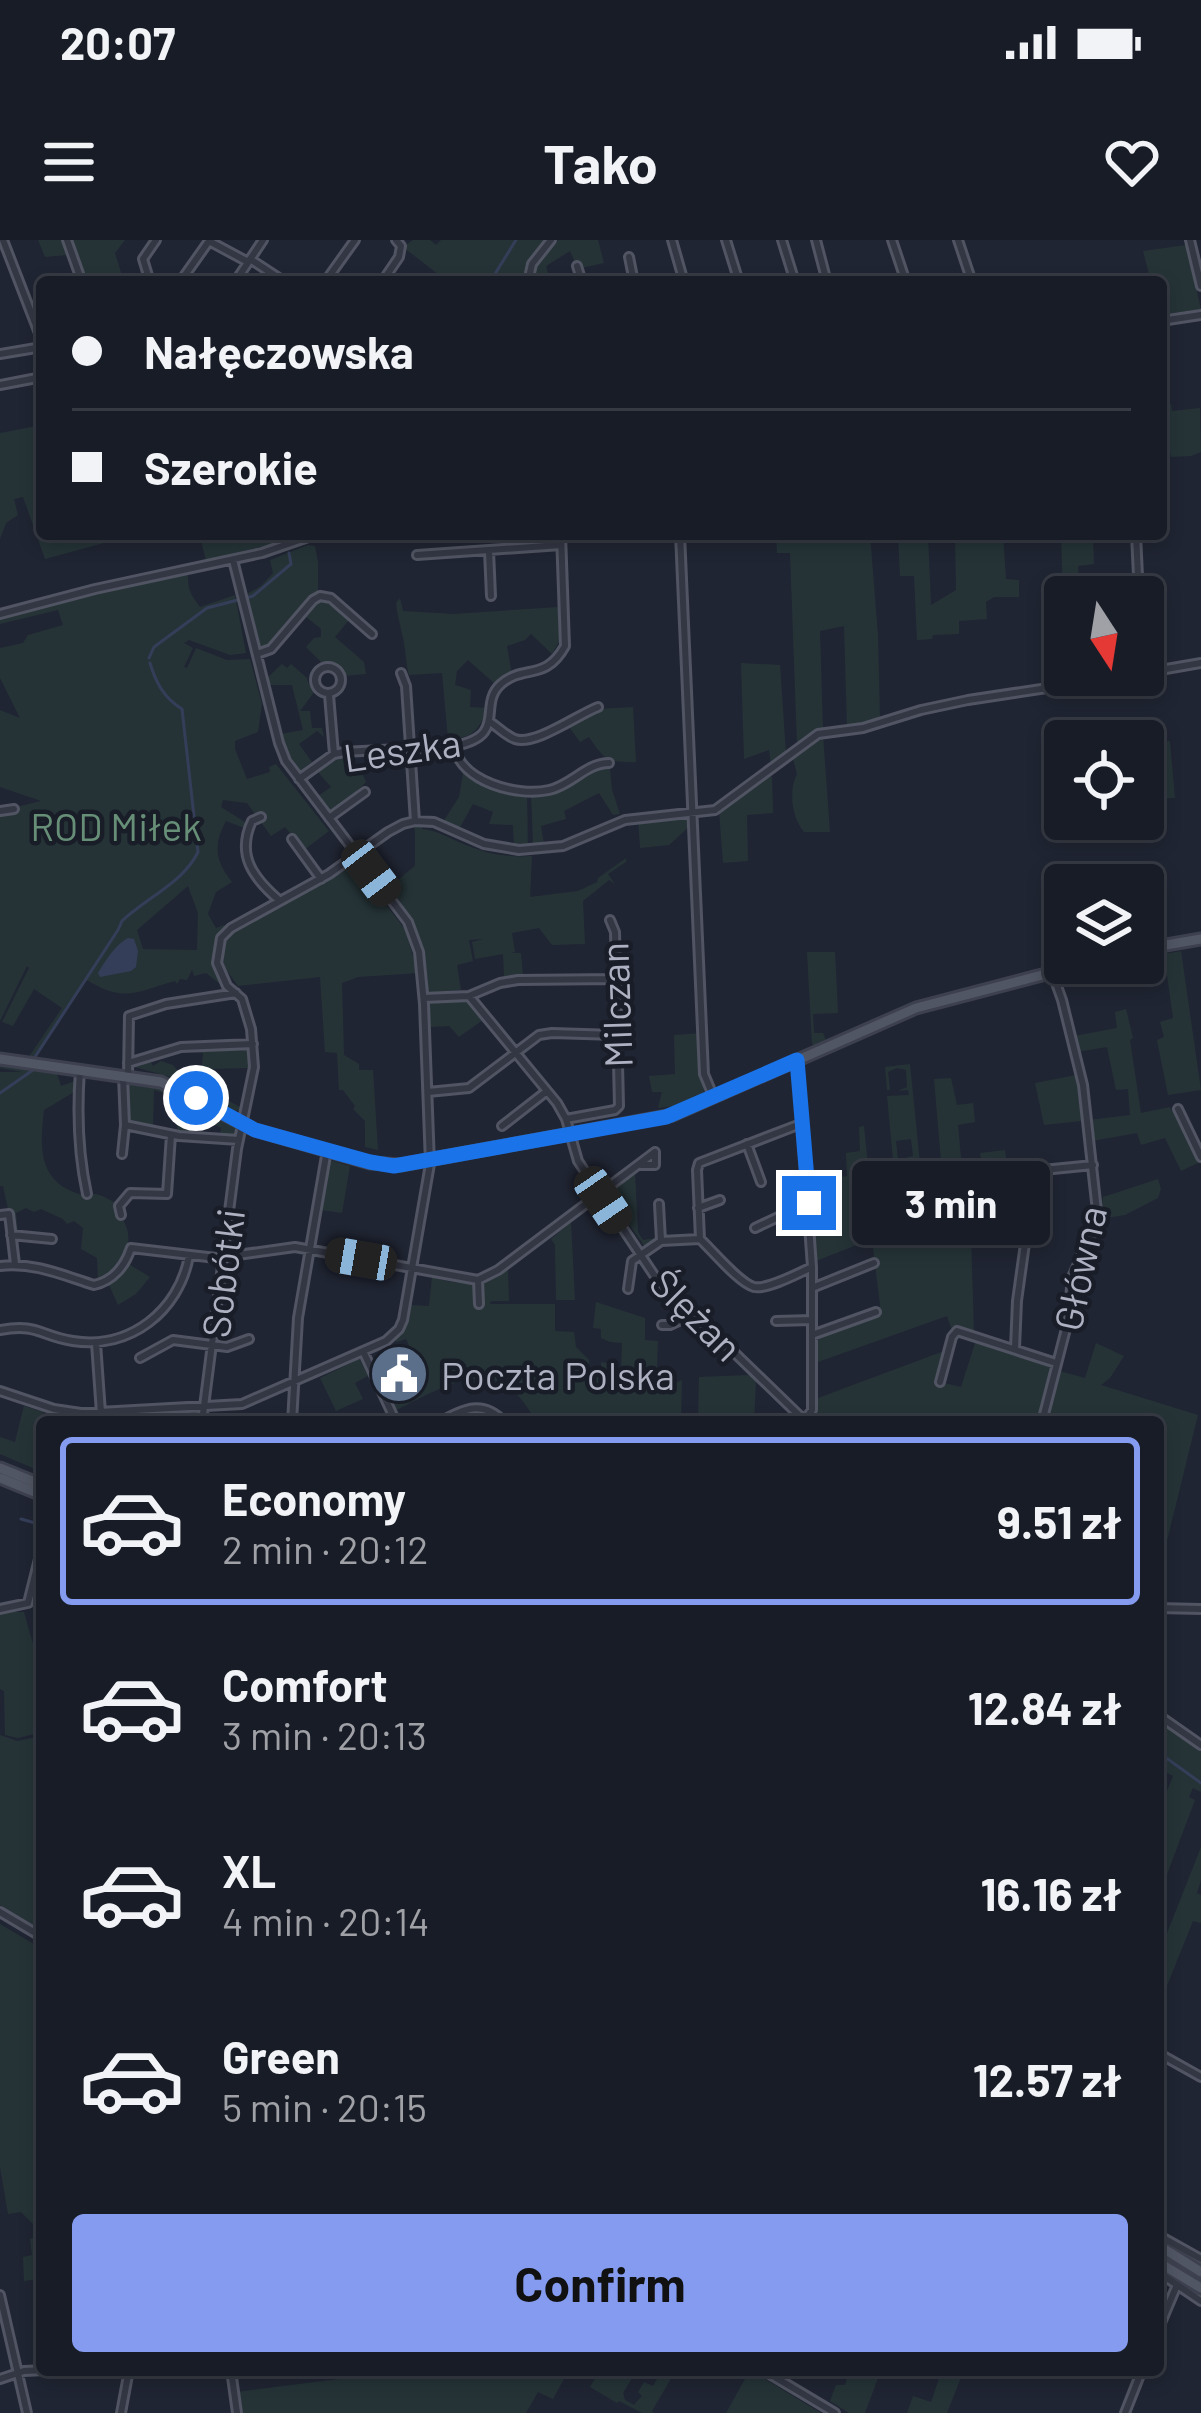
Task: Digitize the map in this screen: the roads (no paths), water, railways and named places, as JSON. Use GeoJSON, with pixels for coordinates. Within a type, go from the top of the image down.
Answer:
{"type":"FeatureCollection","features":[{"type":"Feature","properties":{"kind":"main road"},"geometry":{"type":"LineString","coordinates":[[1164,945],[1201,939]]}},
{"type":"Feature","properties":{"kind":"main road"},"geometry":{"type":"LineString","coordinates":[[0,1059],[170,1084],[242,1124],[387,1166],[666,1117],[916,1008],[1044,974]]}},
{"type":"Feature","properties":{"kind":"main road"},"geometry":{"type":"LineString","coordinates":[[1,1473],[36,1483]]}},
{"type":"Feature","properties":{"kind":"main road"},"geometry":{"type":"LineString","coordinates":[[1,1473],[36,1493]]}},
{"type":"Feature","properties":{"kind":"main road"},"geometry":{"type":"LineString","coordinates":[[1164,2249],[1201,2272]]}},
{"type":"Feature","properties":{"kind":"main road"},"geometry":{"type":"LineString","coordinates":[[1164,2265],[1201,2288]]}},
{"type":"Feature","properties":{"kind":"street"},"geometry":{"type":"LineString","coordinates":[[3,240],[36,328]]}},
{"type":"Feature","properties":{"kind":"street"},"geometry":{"type":"LineString","coordinates":[[67,240],[80,276]]}},
{"type":"Feature","properties":{"kind":"street"},"geometry":{"type":"LineString","coordinates":[[148,276],[143,259],[156,240]]}},
{"type":"Feature","properties":{"kind":"street"},"geometry":{"type":"LineString","coordinates":[[184,276],[208,240],[275,276]]}},
{"type":"Feature","properties":{"kind":"street"},"geometry":{"type":"LineString","coordinates":[[239,276],[263,240]]}},
{"type":"Feature","properties":{"kind":"street"},"geometry":{"type":"LineString","coordinates":[[329,276],[355,240]]}},
{"type":"Feature","properties":{"kind":"street"},"geometry":{"type":"LineString","coordinates":[[386,276],[399,257],[401,246],[396,240]]}},
{"type":"Feature","properties":{"kind":"street"},"geometry":{"type":"LineString","coordinates":[[529,276],[532,264],[551,240]]}},
{"type":"Feature","properties":{"kind":"street"},"geometry":{"type":"LineString","coordinates":[[672,240],[682,276]]}},
{"type":"Feature","properties":{"kind":"street"},"geometry":{"type":"LineString","coordinates":[[726,240],[737,276]]}},
{"type":"Feature","properties":{"kind":"street"},"geometry":{"type":"LineString","coordinates":[[782,240],[793,276]]}},
{"type":"Feature","properties":{"kind":"street"},"geometry":{"type":"LineString","coordinates":[[816,240],[825,276]]}},
{"type":"Feature","properties":{"kind":"street"},"geometry":{"type":"LineString","coordinates":[[892,240],[904,276]]}},
{"type":"Feature","properties":{"kind":"street"},"geometry":{"type":"LineString","coordinates":[[958,240],[970,276]]}},
{"type":"Feature","properties":{"kind":"street"},"geometry":{"type":"LineString","coordinates":[[1190,240],[1201,286]]}},
{"type":"Feature","properties":{"kind":"street"},"geometry":{"type":"LineString","coordinates":[[629,257],[633,276]]}},
{"type":"Feature","properties":{"kind":"street"},"geometry":{"type":"LineString","coordinates":[[0,262],[10,259]]}},
{"type":"Feature","properties":{"kind":"street"},"geometry":{"type":"LineString","coordinates":[[578,266],[580,276]]}},
{"type":"Feature","properties":{"kind":"street"},"geometry":{"type":"LineString","coordinates":[[1167,320],[1201,315]]}},
{"type":"Feature","properties":{"kind":"street"},"geometry":{"type":"LineString","coordinates":[[0,354],[36,345]]}},
{"type":"Feature","properties":{"kind":"street"},"geometry":{"type":"LineString","coordinates":[[0,385],[36,378]]}},
{"type":"Feature","properties":{"kind":"street"},"geometry":{"type":"LineString","coordinates":[[0,614],[301,540]]}},
{"type":"Feature","properties":{"kind":"street","name":"Leszka"},"geometry":{"type":"LineString","coordinates":[[298,779],[334,754],[454,746],[476,740],[490,722],[501,684],[545,668],[565,646],[561,540]]}},
{"type":"Feature","properties":{"kind":"street"},"geometry":{"type":"LineString","coordinates":[[680,540],[704,1074],[714,1098]]}},
{"type":"Feature","properties":{"kind":"street"},"geometry":{"type":"LineString","coordinates":[[1136,540],[1138,576]]}},
{"type":"Feature","properties":{"kind":"street"},"geometry":{"type":"LineString","coordinates":[[417,555],[561,545]]}},
{"type":"Feature","properties":{"kind":"street"},"geometry":{"type":"LineString","coordinates":[[489,551],[491,596]]}},
{"type":"Feature","properties":{"kind":"street"},"geometry":{"type":"LineString","coordinates":[[0,1390],[54,1409],[101,1413],[242,1404],[386,1341],[399,1329],[405,1310],[430,1160],[421,959],[411,929],[298,779],[279,743],[233,560]]}},
{"type":"Feature","properties":{"kind":"street"},"geometry":{"type":"LineString","coordinates":[[256,654],[271,649],[320,596],[331,598],[372,634]]}},
{"type":"Feature","properties":{"kind":"street"},"geometry":{"type":"LineString","coordinates":[[1164,669],[1201,663]]}},
{"type":"Feature","properties":{"kind":"street"},"geometry":{"type":"LineString","coordinates":[[324,667],[332,668],[342,679],[329,695],[314,682],[324,667]]}},
{"type":"Feature","properties":{"kind":"street"},"geometry":{"type":"LineString","coordinates":[[401,673],[412,748],[415,820]]}},
{"type":"Feature","properties":{"kind":"street"},"geometry":{"type":"LineString","coordinates":[[128,1063],[176,1047],[253,1044],[242,999],[227,986],[217,963],[221,938],[239,922],[321,879],[394,827],[415,820],[434,822],[484,844],[519,850],[575,843],[619,821],[715,810],[818,734],[863,728],[968,700],[1044,688]]}},
{"type":"Feature","properties":{"kind":"street"},"geometry":{"type":"LineString","coordinates":[[329,695],[334,754]]}},
{"type":"Feature","properties":{"kind":"street"},"geometry":{"type":"LineString","coordinates":[[490,722],[514,739],[532,740],[598,707]]}},
{"type":"Feature","properties":{"kind":"street"},"geometry":{"type":"LineString","coordinates":[[454,746],[457,758],[482,778],[504,788],[529,791],[549,790],[598,764],[609,763]]}},
{"type":"Feature","properties":{"kind":"street"},"geometry":{"type":"LineString","coordinates":[[329,818],[365,792]]}},
{"type":"Feature","properties":{"kind":"street"},"geometry":{"type":"LineString","coordinates":[[0,812],[14,808]]}},
{"type":"Feature","properties":{"kind":"street"},"geometry":{"type":"LineString","coordinates":[[261,817],[252,821],[243,848],[262,884],[281,901]]}},
{"type":"Feature","properties":{"kind":"street"},"geometry":{"type":"LineString","coordinates":[[292,839],[321,879]]}},
{"type":"Feature","properties":{"kind":"street","name":"Milczan"},"geometry":{"type":"LineString","coordinates":[[566,1119],[619,1106],[615,932],[610,920]]}},
{"type":"Feature","properties":{"kind":"street"},"geometry":{"type":"LineString","coordinates":[[424,998],[469,996],[518,980],[615,979]]}},
{"type":"Feature","properties":{"kind":"street","name":"Główna"},"geometry":{"type":"LineString","coordinates":[[1044,1416],[1068,1322],[1072,1277],[1097,1211],[1083,1085],[1056,984]]}},
{"type":"Feature","properties":{"kind":"street"},"geometry":{"type":"LineString","coordinates":[[122,1154],[131,1015],[236,993]]}},
{"type":"Feature","properties":{"kind":"street"},"geometry":{"type":"LineString","coordinates":[[469,996],[566,1119]]}},
{"type":"Feature","properties":{"kind":"street"},"geometry":{"type":"LineString","coordinates":[[428,1092],[469,1088],[533,1038],[546,1034],[616,1035]]}},
{"type":"Feature","properties":{"kind":"street","name":"Sobótki"},"geometry":{"type":"LineString","coordinates":[[203,1416],[238,1140],[254,1067],[253,1044]]}},
{"type":"Feature","properties":{"kind":"street"},"geometry":{"type":"LineString","coordinates":[[797,1060],[812,1268],[812,1410],[808,1416]]}},
{"type":"Feature","properties":{"kind":"street"},"geometry":{"type":"LineString","coordinates":[[80,1070],[80,1149],[88,1194]]}},
{"type":"Feature","properties":{"kind":"street"},"geometry":{"type":"LineString","coordinates":[[502,1126],[547,1091]]}},
{"type":"Feature","properties":{"kind":"street"},"geometry":{"type":"LineString","coordinates":[[1178,1109],[1201,1157]]}},
{"type":"Feature","properties":{"kind":"street","name":"Ślężan"},"geometry":{"type":"LineString","coordinates":[[566,1119],[577,1159],[662,1284],[800,1416]]}},
{"type":"Feature","properties":{"kind":"street"},"geometry":{"type":"LineString","coordinates":[[803,1123],[698,1165],[698,1208],[700,1239],[752,1286],[767,1286],[812,1268]]}},
{"type":"Feature","properties":{"kind":"street"},"geometry":{"type":"LineString","coordinates":[[125,1125],[171,1135],[238,1140]]}},
{"type":"Feature","properties":{"kind":"street"},"geometry":{"type":"LineString","coordinates":[[121,1214],[119,1206],[130,1193],[167,1194],[171,1135]]}},
{"type":"Feature","properties":{"kind":"street"},"geometry":{"type":"LineString","coordinates":[[747,1144],[761,1182]]}},
{"type":"Feature","properties":{"kind":"street"},"geometry":{"type":"LineString","coordinates":[[292,1416],[298,1318],[327,1150]]}},
{"type":"Feature","properties":{"kind":"street"},"geometry":{"type":"LineString","coordinates":[[0,1266],[51,1270],[94,1285],[116,1274],[131,1248],[223,1257],[287,1246],[478,1280],[490,1276],[638,1166],[655,1165],[655,1152]]}},
{"type":"Feature","properties":{"kind":"street"},"geometry":{"type":"LineString","coordinates":[[1015,1348],[1029,1215],[1025,1181],[1042,1170],[1093,1165]]}},
{"type":"Feature","properties":{"kind":"street"},"geometry":{"type":"LineString","coordinates":[[698,1208],[720,1199]]}},
{"type":"Feature","properties":{"kind":"street"},"geometry":{"type":"LineString","coordinates":[[659,1204],[661,1241]]}},
{"type":"Feature","properties":{"kind":"street"},"geometry":{"type":"LineString","coordinates":[[755,1228],[790,1211],[809,1208]]}},
{"type":"Feature","properties":{"kind":"street"},"geometry":{"type":"LineString","coordinates":[[0,1215],[9,1214],[15,1264]]}},
{"type":"Feature","properties":{"kind":"street"},"geometry":{"type":"LineString","coordinates":[[11,1235],[52,1239]]}},
{"type":"Feature","properties":{"kind":"street"},"geometry":{"type":"LineString","coordinates":[[628,1288],[632,1261],[640,1254],[661,1241],[700,1239]]}},
{"type":"Feature","properties":{"kind":"street"},"geometry":{"type":"LineString","coordinates":[[0,1330],[27,1327],[65,1340],[96,1342],[125,1336],[157,1317],[172,1301],[189,1256]]}},
{"type":"Feature","properties":{"kind":"street"},"geometry":{"type":"LineString","coordinates":[[812,1288],[874,1263]]}},
{"type":"Feature","properties":{"kind":"street"},"geometry":{"type":"LineString","coordinates":[[478,1280],[479,1304]]}},
{"type":"Feature","properties":{"kind":"street"},"geometry":{"type":"LineString","coordinates":[[812,1335],[875,1312]]}},
{"type":"Feature","properties":{"kind":"street"},"geometry":{"type":"LineString","coordinates":[[662,1325],[693,1314]]}},
{"type":"Feature","properties":{"kind":"street"},"geometry":{"type":"LineString","coordinates":[[776,1321],[812,1320]]}},
{"type":"Feature","properties":{"kind":"street"},"geometry":{"type":"LineString","coordinates":[[940,1382],[957,1331],[1057,1363]]}},
{"type":"Feature","properties":{"kind":"street"},"geometry":{"type":"LineString","coordinates":[[140,1358],[173,1340],[234,1346],[249,1339]]}},
{"type":"Feature","properties":{"kind":"street"},"geometry":{"type":"LineString","coordinates":[[96,1342],[101,1413]]}},
{"type":"Feature","properties":{"kind":"street"},"geometry":{"type":"LineString","coordinates":[[363,1352],[393,1416]]}},
{"type":"Feature","properties":{"kind":"street"},"geometry":{"type":"LineString","coordinates":[[451,1416],[476,1407],[498,1416]]}},
{"type":"Feature","properties":{"kind":"street"},"geometry":{"type":"LineString","coordinates":[[0,1609],[28,1603],[36,1571]]}},
{"type":"Feature","properties":{"kind":"street"},"geometry":{"type":"LineString","coordinates":[[1164,1608],[1201,1609]]}},
{"type":"Feature","properties":{"kind":"street"},"geometry":{"type":"LineString","coordinates":[[1164,1719],[1201,1745]]}},
{"type":"Feature","properties":{"kind":"street"},"geometry":{"type":"LineString","coordinates":[[0,1912],[36,1933]]}},
{"type":"Feature","properties":{"kind":"street"},"geometry":{"type":"LineString","coordinates":[[1164,2056],[1201,2077]]}},
{"type":"Feature","properties":{"kind":"street"},"geometry":{"type":"LineString","coordinates":[[1164,2238],[1201,2259]]}},
{"type":"Feature","properties":{"kind":"street"},"geometry":{"type":"LineString","coordinates":[[1164,2276],[1201,2301]]}},
{"type":"Feature","properties":{"kind":"street"},"geometry":{"type":"LineString","coordinates":[[1164,2316],[1177,2285]]}},
{"type":"Feature","properties":{"kind":"street"},"geometry":{"type":"LineString","coordinates":[[0,2294],[27,2413]]}},
{"type":"Feature","properties":{"kind":"street"},"geometry":{"type":"LineString","coordinates":[[0,2379],[36,2371]]}},
{"type":"Feature","properties":{"kind":"street"},"geometry":{"type":"LineString","coordinates":[[121,2413],[128,2376]]}},
{"type":"Feature","properties":{"kind":"street"},"geometry":{"type":"LineString","coordinates":[[232,2376],[237,2413]]}},
{"type":"Feature","properties":{"kind":"street"},"geometry":{"type":"LineString","coordinates":[[773,2376],[835,2413]]}},
{"type":"Feature","properties":{"kind":"street"},"geometry":{"type":"LineString","coordinates":[[1125,2413],[1140,2376]]}},
{"type":"Feature","properties":{"kind":"water"},"geometry":{"type":"Polygon","coordinates":[[[128,938],[134,939],[138,951],[136,967],[100,977],[108,958],[128,938]]]}},
{"type":"Feature","properties":{"kind":"waterway"},"geometry":{"type":"LineString","coordinates":[[494,276],[516,240]]}},
{"type":"Feature","properties":{"kind":"waterway"},"geometry":{"type":"LineString","coordinates":[[149,658],[154,647],[207,608],[253,596],[291,564],[289,553]]}},
{"type":"Feature","properties":{"kind":"waterway"},"geometry":{"type":"LineString","coordinates":[[33,1060],[122,921],[174,881],[198,852],[182,709],[162,689],[150,663]]}},
{"type":"Feature","properties":{"kind":"waterway"},"geometry":{"type":"LineString","coordinates":[[0,1093],[33,1070]]}},
{"type":"Feature","properties":{"kind":"waterway"},"geometry":{"type":"LineString","coordinates":[[21,1519],[36,1523]]}},
{"type":"Feature","properties":{"kind":"waterway"},"geometry":{"type":"LineString","coordinates":[[1164,1756],[1201,1783]]}},
{"type":"Feature","properties":{"kind":"place","name":"Poczta Polska"},"geometry":{"type":"Point","coordinates":[399,1374]}},
{"type":"Feature","properties":{"kind":"park label","name":"ROD Miłek"},"geometry":{"type":"Point","coordinates":[116,825]}}]}
